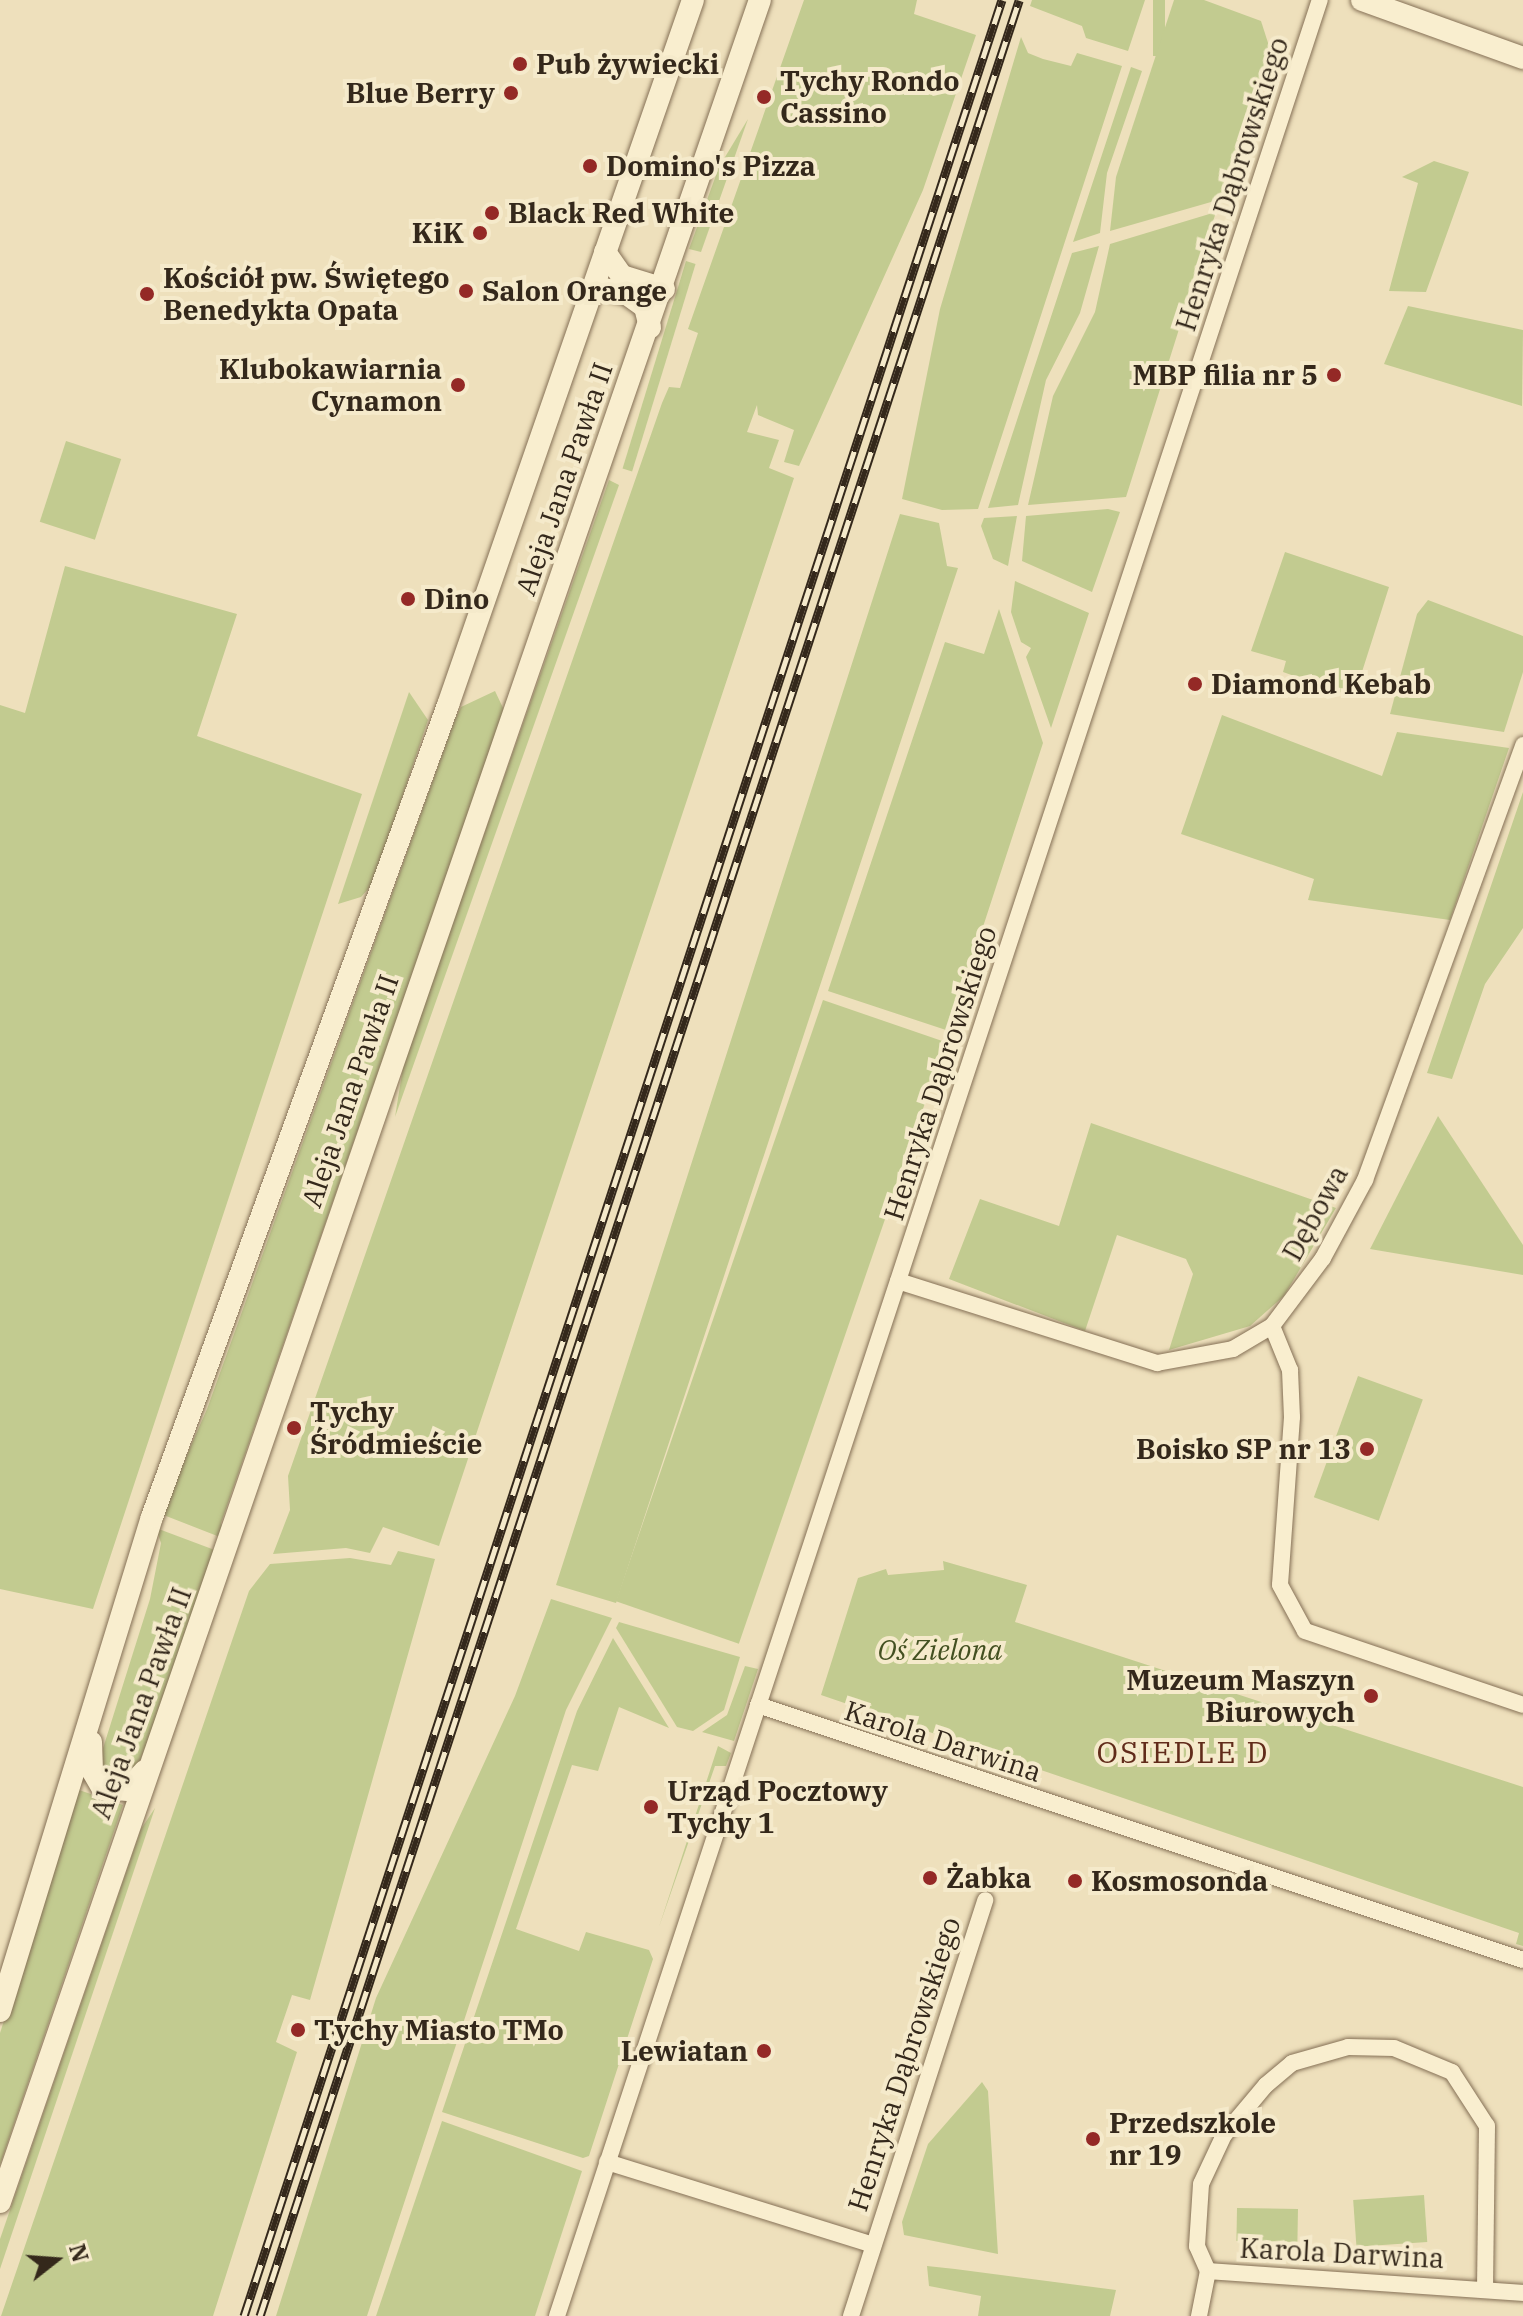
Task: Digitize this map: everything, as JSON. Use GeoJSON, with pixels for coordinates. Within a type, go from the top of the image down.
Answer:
{"type":"FeatureCollection","features":[{"type":"Feature","properties":{"kind":"street","name":"Aleja Jana Pawła II"},"geometry":{"type":"LineString","coordinates":[[0,2011],[7,1965],[90,1725],[152,1517],[601,290],[605,252],[693,0]]}},
{"type":"Feature","properties":{"kind":"street","name":"Henryka Dąbrowskiego"},"geometry":{"type":"LineString","coordinates":[[557,2316],[1320,0]]}},
{"type":"Feature","properties":{"kind":"street"},"geometry":{"type":"LineString","coordinates":[[1362,0],[1407,8],[1523,58]]}},
{"type":"Feature","properties":{"kind":"street","name":"Aleja Jana Pawła II"},"geometry":{"type":"LineString","coordinates":[[0,2202],[147,1768],[650,327],[655,285],[760,4]]}},
{"type":"Feature","properties":{"kind":"street"},"geometry":{"type":"LineString","coordinates":[[605,252],[622,276],[655,285]]}},
{"type":"Feature","properties":{"kind":"street"},"geometry":{"type":"LineString","coordinates":[[601,290],[645,307],[650,327]]}},
{"type":"Feature","properties":{"kind":"street","name":"Dębowa"},"geometry":{"type":"LineString","coordinates":[[898,1281],[1157,1363],[1233,1349],[1272,1326],[1323,1258],[1365,1180],[1523,745]]}},
{"type":"Feature","properties":{"kind":"street"},"geometry":{"type":"LineString","coordinates":[[1272,1326],[1285,1346],[1291,1401],[1279,1574],[1305,1631],[1523,1705]]}},
{"type":"Feature","properties":{"kind":"street","name":"Karola Darwina"},"geometry":{"type":"LineString","coordinates":[[758,1705],[1523,1960]]}},
{"type":"Feature","properties":{"kind":"street"},"geometry":{"type":"LineString","coordinates":[[90,1725],[92,1770],[103,1789],[127,1790],[147,1768]]}},
{"type":"Feature","properties":{"kind":"street","name":"Henryka Dąbrowskiego"},"geometry":{"type":"LineString","coordinates":[[851,2316],[985,1900]]}},
{"type":"Feature","properties":{"kind":"street","name":"Karola Darwina"},"geometry":{"type":"LineString","coordinates":[[1485,2287],[1487,2126],[1452,2072],[1394,2048],[1348,2047],[1292,2063],[1266,2085],[1224,2135],[1201,2184],[1197,2246],[1208,2271],[1485,2287],[1523,2293]]}},
{"type":"Feature","properties":{"kind":"street","name":"Henryka Dąbrowskiego"},"geometry":{"type":"LineString","coordinates":[[607,2162],[873,2245]]}},
{"type":"Feature","properties":{"kind":"street"},"geometry":{"type":"LineString","coordinates":[[1199,2316],[1208,2271]]}},
{"type":"Feature","properties":{"kind":"green space"},"geometry":{"type":"Polygon","coordinates":[[[804,0],[917,0],[914,14],[976,35],[923,190],[799,466],[784,462],[794,430],[758,415],[757,405],[747,432],[779,440],[769,468],[794,478],[439,1546],[383,1527],[370,1553],[346,1548],[273,1554],[290,1510],[288,1476],[662,403],[669,387],[680,388],[698,333],[688,329],[804,0]]]}},
{"type":"Feature","properties":{"kind":"green space"},"geometry":{"type":"Polygon","coordinates":[[[1032,0],[1145,0],[1128,51],[1086,38],[1082,26],[1030,6],[1032,0]]]}},
{"type":"Feature","properties":{"kind":"green space"},"geometry":{"type":"Polygon","coordinates":[[[1153,0],[1165,0],[1165,56],[1153,56],[1153,0]]]}},
{"type":"Feature","properties":{"kind":"green space"},"geometry":{"type":"Polygon","coordinates":[[[1174,0],[1204,0],[1261,21],[1270,49],[1225,198],[1110,231],[1116,177],[1174,0]]]}},
{"type":"Feature","properties":{"kind":"green space"},"geometry":{"type":"Polygon","coordinates":[[[1021,37],[1028,53],[1043,59],[1071,66],[1077,53],[1122,66],[978,509],[942,510],[902,499],[940,309],[1021,37]]]}},
{"type":"Feature","properties":{"kind":"green space"},"geometry":{"type":"Polygon","coordinates":[[[1131,67],[1142,71],[1107,173],[1100,233],[1073,242],[1131,67]]]}},
{"type":"Feature","properties":{"kind":"green space"},"geometry":{"type":"Polygon","coordinates":[[[748,119],[701,252],[689,249],[719,167],[748,119]]]}},
{"type":"Feature","properties":{"kind":"green space"},"geometry":{"type":"Polygon","coordinates":[[[1434,161],[1469,172],[1426,292],[1389,291],[1418,183],[1402,177],[1434,161]]]}},
{"type":"Feature","properties":{"kind":"green space"},"geometry":{"type":"Polygon","coordinates":[[[1216,212],[1126,497],[1028,505],[1053,396],[1095,312],[1110,244],[1216,212]]]}},
{"type":"Feature","properties":{"kind":"green space"},"geometry":{"type":"Polygon","coordinates":[[[1099,246],[1080,313],[1046,380],[1018,505],[988,508],[1072,253],[1099,246]]]}},
{"type":"Feature","properties":{"kind":"green space"},"geometry":{"type":"Polygon","coordinates":[[[686,261],[696,264],[632,471],[623,469],[686,261]]]}},
{"type":"Feature","properties":{"kind":"green space"},"geometry":{"type":"Polygon","coordinates":[[[1408,306],[1523,330],[1522,406],[1384,364],[1408,306]]]}},
{"type":"Feature","properties":{"kind":"green space"},"geometry":{"type":"Polygon","coordinates":[[[66,441],[121,459],[95,540],[40,522],[66,441]]]}},
{"type":"Feature","properties":{"kind":"green space"},"geometry":{"type":"Polygon","coordinates":[[[609,480],[619,485],[395,1117],[404,1061],[609,480]]]}},
{"type":"Feature","properties":{"kind":"green space"},"geometry":{"type":"Polygon","coordinates":[[[1108,509],[1120,512],[1092,592],[1022,561],[1026,516],[1108,509]]]}},
{"type":"Feature","properties":{"kind":"green space"},"geometry":{"type":"Polygon","coordinates":[[[900,514],[939,523],[947,566],[958,568],[616,1603],[556,1585],[900,514]]]}},
{"type":"Feature","properties":{"kind":"green space"},"geometry":{"type":"Polygon","coordinates":[[[1017,516],[1008,566],[993,559],[981,526],[984,518],[1017,516]]]}},
{"type":"Feature","properties":{"kind":"green space"},"geometry":{"type":"Polygon","coordinates":[[[1285,552],[1389,587],[1354,697],[1283,672],[1286,661],[1251,651],[1285,552]]]}},
{"type":"Feature","properties":{"kind":"green space"},"geometry":{"type":"Polygon","coordinates":[[[65,566],[237,614],[197,736],[362,794],[93,1609],[0,1589],[0,705],[25,713],[65,566]]]}},
{"type":"Feature","properties":{"kind":"green space"},"geometry":{"type":"Polygon","coordinates":[[[1015,581],[1089,613],[1051,728],[1026,657],[1031,648],[1021,642],[1011,612],[1015,581]]]}},
{"type":"Feature","properties":{"kind":"green space"},"geometry":{"type":"Polygon","coordinates":[[[1428,600],[1523,636],[1523,672],[1504,732],[1390,714],[1417,614],[1428,600]]]}},
{"type":"Feature","properties":{"kind":"green space"},"geometry":{"type":"Polygon","coordinates":[[[999,609],[1043,743],[949,1031],[828,991],[945,642],[984,654],[999,609]]]}},
{"type":"Feature","properties":{"kind":"green space"},"geometry":{"type":"Polygon","coordinates":[[[495,691],[504,710],[221,1523],[225,1539],[161,1514],[207,1409],[455,719],[461,707],[495,691]]]}},
{"type":"Feature","properties":{"kind":"green space"},"geometry":{"type":"Polygon","coordinates":[[[409,692],[428,720],[373,884],[361,897],[338,904],[409,692]]]}},
{"type":"Feature","properties":{"kind":"green space"},"geometry":{"type":"Polygon","coordinates":[[[1222,715],[1382,776],[1397,732],[1509,748],[1450,920],[1308,900],[1314,879],[1181,834],[1222,715]]]}},
{"type":"Feature","properties":{"kind":"green space"},"geometry":{"type":"Polygon","coordinates":[[[1523,792],[1523,928],[1485,984],[1452,1079],[1427,1073],[1523,792]]]}},
{"type":"Feature","properties":{"kind":"green space"},"geometry":{"type":"Polygon","coordinates":[[[823,1000],[946,1042],[739,1644],[616,1601],[823,1000]]]}},
{"type":"Feature","properties":{"kind":"green space"},"geometry":{"type":"Polygon","coordinates":[[[1438,1116],[1523,1245],[1523,1275],[1370,1249],[1438,1116]]]}},
{"type":"Feature","properties":{"kind":"green space"},"geometry":{"type":"Polygon","coordinates":[[[1091,1123],[1336,1208],[1284,1296],[1250,1326],[1169,1350],[1193,1274],[1186,1259],[1117,1235],[1085,1331],[949,1279],[980,1199],[1059,1226],[1091,1123]]]}},
{"type":"Feature","properties":{"kind":"green space","name":"Boisko SP nr 13"},"geometry":{"type":"Polygon","coordinates":[[[1358,1376],[1423,1400],[1379,1521],[1314,1497],[1358,1376]]]}},
{"type":"Feature","properties":{"kind":"green space"},"geometry":{"type":"Polygon","coordinates":[[[156,1528],[220,1552],[136,1771],[128,1780],[107,1780],[99,1761],[150,1599],[161,1543],[156,1528]]]}},
{"type":"Feature","properties":{"kind":"green space"},"geometry":{"type":"Polygon","coordinates":[[[398,1551],[435,1559],[310,2000],[292,1995],[276,2042],[297,2052],[213,2316],[1,2316],[249,1591],[270,1564],[350,1558],[391,1565],[398,1551]]]}},
{"type":"Feature","properties":{"kind":"green space","name":"Oś Zielona"},"geometry":{"type":"Polygon","coordinates":[[[943,1561],[1027,1585],[1015,1622],[1523,1787],[1523,1946],[1516,1944],[1519,1933],[821,1695],[858,1578],[886,1569],[888,1575],[944,1570],[943,1561]]]}},
{"type":"Feature","properties":{"kind":"green space"},"geometry":{"type":"Polygon","coordinates":[[[551,1599],[612,1618],[566,1710],[367,2316],[276,2316],[376,1998],[515,1696],[551,1599]]]}},
{"type":"Feature","properties":{"kind":"green space"},"geometry":{"type":"Polygon","coordinates":[[[619,1622],[740,1657],[724,1710],[693,1731],[677,1727],[616,1628],[619,1622]]]}},
{"type":"Feature","properties":{"kind":"green space"},"geometry":{"type":"Polygon","coordinates":[[[613,1638],[669,1728],[619,1707],[598,1771],[572,1765],[516,1929],[579,1951],[586,1932],[649,1950],[653,1959],[589,2156],[583,2158],[442,2112],[577,1711],[613,1638]]]}},
{"type":"Feature","properties":{"kind":"green space"},"geometry":{"type":"Polygon","coordinates":[[[745,1666],[758,1669],[734,1741],[702,1732],[727,1715],[745,1666]]]}},
{"type":"Feature","properties":{"kind":"green space"},"geometry":{"type":"Polygon","coordinates":[[[718,1746],[731,1753],[726,1766],[715,1766],[659,1927],[718,1746]]]}},
{"type":"Feature","properties":{"kind":"green space"},"geometry":{"type":"Polygon","coordinates":[[[79,1790],[123,1805],[0,2165],[0,2033],[79,1790]]]}},
{"type":"Feature","properties":{"kind":"green space"},"geometry":{"type":"Polygon","coordinates":[[[155,1808],[0,2269],[0,2239],[141,1829],[155,1808]]]}},
{"type":"Feature","properties":{"kind":"green space"},"geometry":{"type":"Polygon","coordinates":[[[982,2082],[988,2091],[998,2254],[904,2235],[902,2222],[928,2144],[982,2082]]]}},
{"type":"Feature","properties":{"kind":"green space"},"geometry":{"type":"Polygon","coordinates":[[[442,2121],[582,2171],[535,2316],[376,2316],[442,2121]]]}},
{"type":"Feature","properties":{"kind":"green space"},"geometry":{"type":"Polygon","coordinates":[[[1424,2195],[1427,2242],[1356,2247],[1353,2200],[1424,2195]]]}},
{"type":"Feature","properties":{"kind":"green space"},"geometry":{"type":"Polygon","coordinates":[[[1237,2208],[1298,2209],[1297,2242],[1236,2241],[1237,2208]]]}},
{"type":"Feature","properties":{"kind":"green space"},"geometry":{"type":"Polygon","coordinates":[[[927,2266],[1116,2290],[1110,2316],[978,2316],[981,2296],[929,2286],[927,2266]]]}},
{"type":"Feature","properties":{"kind":"railway"},"geometry":{"type":"LineString","coordinates":[[244,2316],[1002,0]]}},
{"type":"Feature","properties":{"kind":"railway"},"geometry":{"type":"LineString","coordinates":[[260,2316],[1019,0]]}},
{"type":"Feature","properties":{"kind":"place","name":"Pub żywiecki"},"geometry":{"type":"Point","coordinates":[520,64]}},
{"type":"Feature","properties":{"kind":"place","name":"Blue Berry"},"geometry":{"type":"Point","coordinates":[511,93]}},
{"type":"Feature","properties":{"kind":"place","name":"Tychy Rondo Cassino"},"geometry":{"type":"Point","coordinates":[764,97]}},
{"type":"Feature","properties":{"kind":"place","name":"Domino's Pizza"},"geometry":{"type":"Point","coordinates":[590,166]}},
{"type":"Feature","properties":{"kind":"place","name":"Black Red White"},"geometry":{"type":"Point","coordinates":[492,213]}},
{"type":"Feature","properties":{"kind":"place","name":"KiK"},"geometry":{"type":"Point","coordinates":[480,233]}},
{"type":"Feature","properties":{"kind":"place","name":"Salon Orange"},"geometry":{"type":"Point","coordinates":[466,291]}},
{"type":"Feature","properties":{"kind":"place","name":"Kościół pw. Świętego Benedykta Opata"},"geometry":{"type":"Point","coordinates":[147,294]}},
{"type":"Feature","properties":{"kind":"place","name":"MBP filia nr 5"},"geometry":{"type":"Point","coordinates":[1334,375]}},
{"type":"Feature","properties":{"kind":"place","name":"Klubokawiarnia Cynamon"},"geometry":{"type":"Point","coordinates":[458,385]}},
{"type":"Feature","properties":{"kind":"place","name":"Dino"},"geometry":{"type":"Point","coordinates":[408,599]}},
{"type":"Feature","properties":{"kind":"place","name":"Diamond Kebab"},"geometry":{"type":"Point","coordinates":[1195,684]}},
{"type":"Feature","properties":{"kind":"place","name":"Tychy Śródmieście"},"geometry":{"type":"Point","coordinates":[294,1428]}},
{"type":"Feature","properties":{"kind":"place","name":"Boisko SP nr 13"},"geometry":{"type":"Point","coordinates":[1367,1449]}},
{"type":"Feature","properties":{"kind":"place","name":"Muzeum Maszyn Biurowych"},"geometry":{"type":"Point","coordinates":[1371,1696]}},
{"type":"Feature","properties":{"kind":"place","name":"Urząd Pocztowy Tychy 1"},"geometry":{"type":"Point","coordinates":[651,1807]}},
{"type":"Feature","properties":{"kind":"place","name":"Żabka"},"geometry":{"type":"Point","coordinates":[930,1878]}},
{"type":"Feature","properties":{"kind":"place","name":"Kosmosonda"},"geometry":{"type":"Point","coordinates":[1075,1881]}},
{"type":"Feature","properties":{"kind":"place","name":"Tychy Miasto TMo"},"geometry":{"type":"Point","coordinates":[298,2030]}},
{"type":"Feature","properties":{"kind":"place","name":"Lewiatan"},"geometry":{"type":"Point","coordinates":[764,2051]}},
{"type":"Feature","properties":{"kind":"place","name":"Przedszkole nr 19"},"geometry":{"type":"Point","coordinates":[1093,2139]}},
{"type":"Feature","properties":{"kind":"district","name":"OSIEDLE D"},"geometry":{"type":"Point","coordinates":[1183,1752]}}]}
